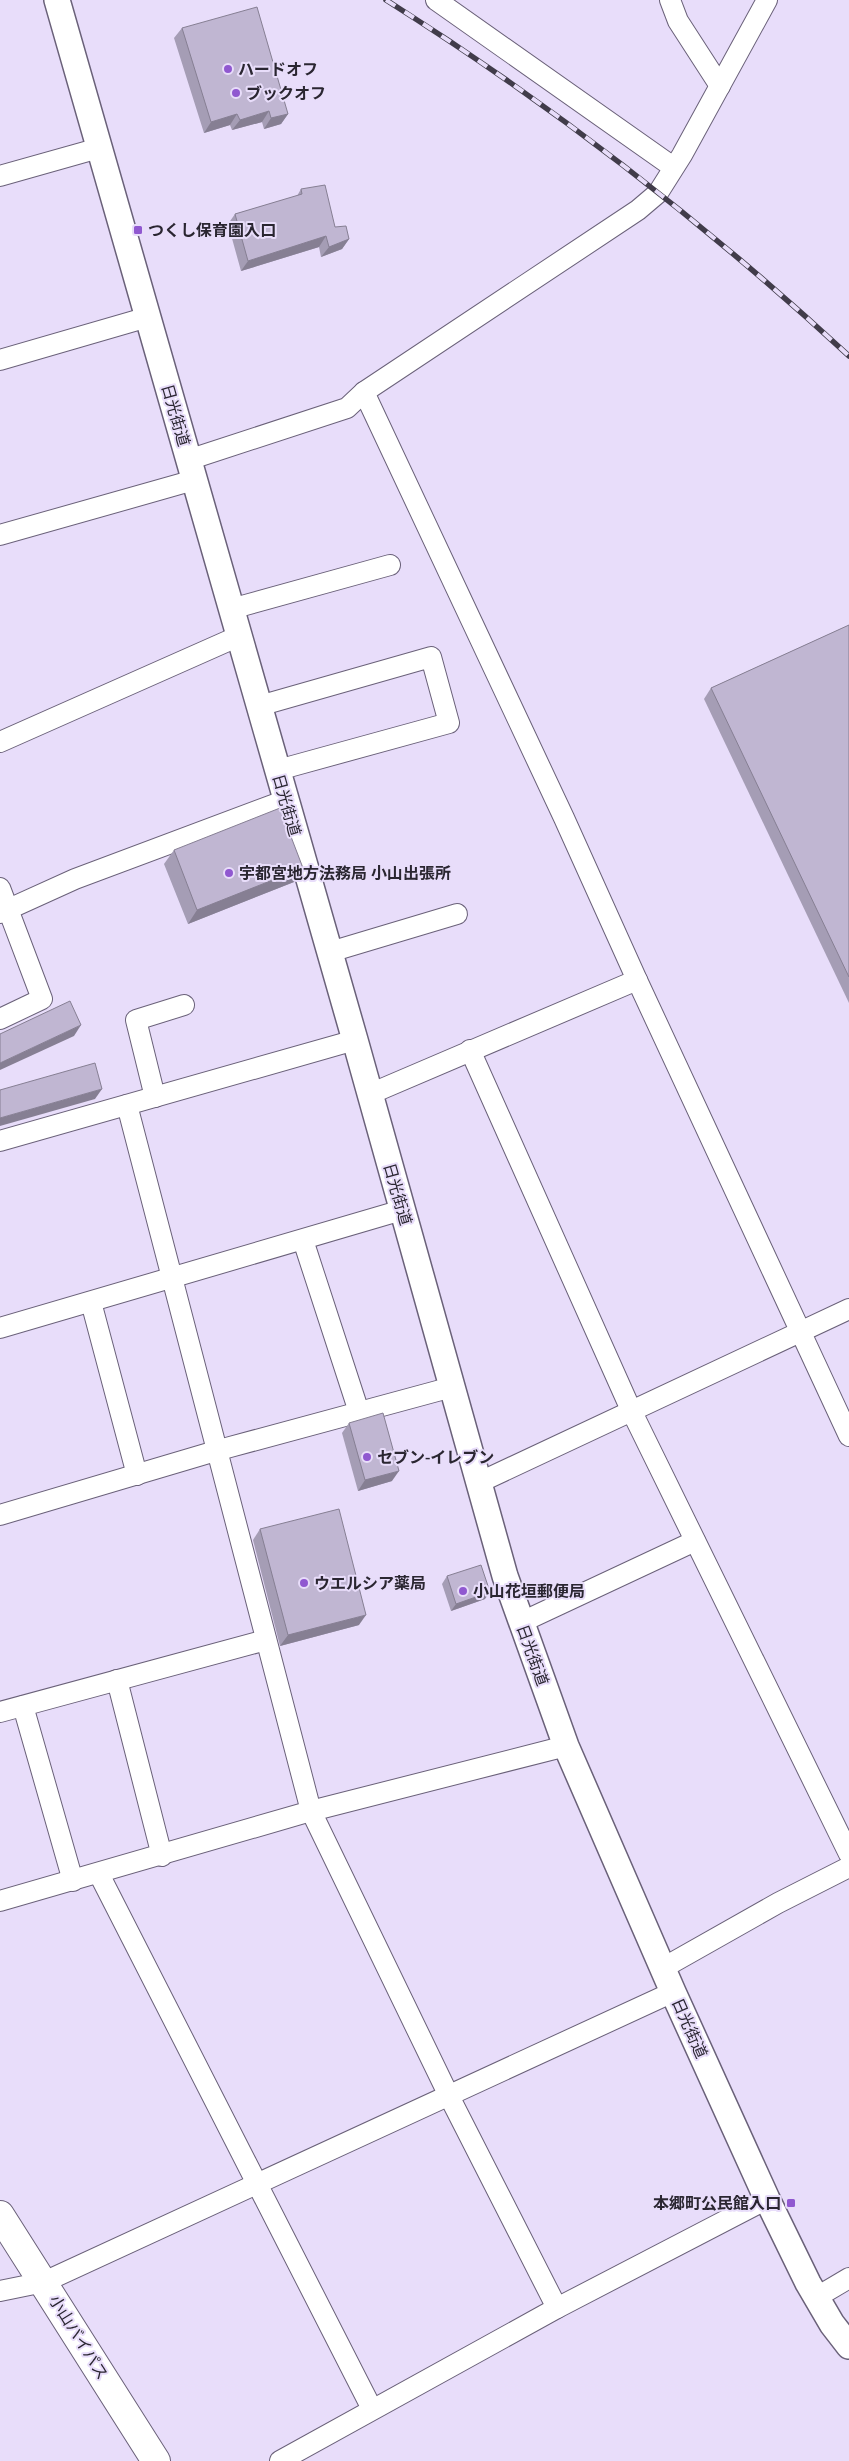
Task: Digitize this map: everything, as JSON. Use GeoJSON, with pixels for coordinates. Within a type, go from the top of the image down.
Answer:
{"type":"FeatureCollection","features":[{"type":"Feature","properties":{"kind":"highway","name":"小山バイパス"},"geometry":{"type":"LineString","coordinates":[[0,2215],[156,2461]]}},
{"type":"Feature","properties":{"kind":"main road","name":"日光街道"},"geometry":{"type":"LineString","coordinates":[[57,0],[355,1040],[478,1483],[522,1622],[566,1746],[673,1992],[767,2199],[832,2324],[849,2346]]}},
{"type":"Feature","properties":{"kind":"street"},"geometry":{"type":"LineString","coordinates":[[436,0],[674,167]]}},
{"type":"Feature","properties":{"kind":"street"},"geometry":{"type":"LineString","coordinates":[[670,0],[678,21],[720,86]]}},
{"type":"Feature","properties":{"kind":"street"},"geometry":{"type":"LineString","coordinates":[[0,535],[191,470],[347,408],[364,392],[638,210],[658,193],[682,155],[767,0]]}},
{"type":"Feature","properties":{"kind":"street"},"geometry":{"type":"LineString","coordinates":[[0,176],[100,148]]}},
{"type":"Feature","properties":{"kind":"street"},"geometry":{"type":"LineString","coordinates":[[0,360],[148,317]]}},
{"type":"Feature","properties":{"kind":"street"},"geometry":{"type":"LineString","coordinates":[[364,392],[564,818],[637,980],[849,1436]]}},
{"type":"Feature","properties":{"kind":"street"},"geometry":{"type":"LineString","coordinates":[[231,608],[390,565]]}},
{"type":"Feature","properties":{"kind":"street"},"geometry":{"type":"LineString","coordinates":[[0,742],[239,636]]}},
{"type":"Feature","properties":{"kind":"street"},"geometry":{"type":"LineString","coordinates":[[259,706],[431,657],[449,723],[278,770]]}},
{"type":"Feature","properties":{"kind":"street"},"geometry":{"type":"LineString","coordinates":[[4,911],[75,879],[286,800]]}},
{"type":"Feature","properties":{"kind":"street"},"geometry":{"type":"LineString","coordinates":[[0,888],[4,911],[42,999],[0,1019]]}},
{"type":"Feature","properties":{"kind":"street"},"geometry":{"type":"LineString","coordinates":[[330,952],[457,914]]}},
{"type":"Feature","properties":{"kind":"street"},"geometry":{"type":"LineString","coordinates":[[370,1094],[637,980]]}},
{"type":"Feature","properties":{"kind":"street"},"geometry":{"type":"LineString","coordinates":[[155,1097],[136,1020],[184,1006]]}},
{"type":"Feature","properties":{"kind":"street"},"geometry":{"type":"LineString","coordinates":[[0,1141],[355,1040]]}},
{"type":"Feature","properties":{"kind":"street"},"geometry":{"type":"LineString","coordinates":[[470,1050],[631,1410],[849,1854]]}},
{"type":"Feature","properties":{"kind":"street"},"geometry":{"type":"LineString","coordinates":[[127,1105],[174,1278],[311,1811],[449,2096],[557,2308]]}},
{"type":"Feature","properties":{"kind":"street"},"geometry":{"type":"LineString","coordinates":[[0,1328],[402,1210]]}},
{"type":"Feature","properties":{"kind":"street"},"geometry":{"type":"LineString","coordinates":[[303,1240],[359,1412]]}},
{"type":"Feature","properties":{"kind":"street"},"geometry":{"type":"LineString","coordinates":[[91,1302],[137,1474]]}},
{"type":"Feature","properties":{"kind":"street"},"geometry":{"type":"LineString","coordinates":[[478,1483],[849,1309]]}},
{"type":"Feature","properties":{"kind":"street"},"geometry":{"type":"LineString","coordinates":[[0,1515],[218,1450],[452,1387]]}},
{"type":"Feature","properties":{"kind":"street"},"geometry":{"type":"LineString","coordinates":[[522,1622],[695,1541]]}},
{"type":"Feature","properties":{"kind":"street"},"geometry":{"type":"LineString","coordinates":[[0,1712],[266,1640]]}},
{"type":"Feature","properties":{"kind":"street"},"geometry":{"type":"LineString","coordinates":[[117,1680],[162,1856]]}},
{"type":"Feature","properties":{"kind":"street"},"geometry":{"type":"LineString","coordinates":[[23,1706],[73,1881]]}},
{"type":"Feature","properties":{"kind":"street"},"geometry":{"type":"LineString","coordinates":[[0,1901],[162,1856],[311,1811],[566,1746]]}},
{"type":"Feature","properties":{"kind":"street"},"geometry":{"type":"LineString","coordinates":[[663,1968],[778,1903],[849,1867]]}},
{"type":"Feature","properties":{"kind":"street"},"geometry":{"type":"LineString","coordinates":[[99,1874],[372,2409]]}},
{"type":"Feature","properties":{"kind":"street"},"geometry":{"type":"LineString","coordinates":[[0,2291],[44,2282],[673,1992]]}},
{"type":"Feature","properties":{"kind":"street"},"geometry":{"type":"LineString","coordinates":[[280,2461],[557,2308],[767,2199]]}},
{"type":"Feature","properties":{"kind":"street"},"geometry":{"type":"LineString","coordinates":[[817,2297],[849,2278]]}},
{"type":"Feature","properties":{"kind":"building"},"geometry":{"type":"Polygon","coordinates":[[[257,7],[288,114],[271,118],[269,111],[240,120],[237,114],[211,122],[182,28],[257,7]]]}},
{"type":"Feature","properties":{"kind":"building"},"geometry":{"type":"Polygon","coordinates":[[[325,185],[335,227],[346,226],[349,239],[329,247],[326,236],[248,261],[235,214],[302,194],[301,189],[325,185]]]}},
{"type":"Feature","properties":{"kind":"building"},"geometry":{"type":"Polygon","coordinates":[[[849,625],[849,977],[711,688],[849,625]]]}},
{"type":"Feature","properties":{"kind":"building","name":"宇都宮地方法務局 小山出張所"},"geometry":{"type":"Polygon","coordinates":[[[280,808],[303,868],[197,910],[174,850],[280,808]]]}},
{"type":"Feature","properties":{"kind":"building"},"geometry":{"type":"Polygon","coordinates":[[[70,1001],[81,1025],[0,1063],[0,1034],[70,1001]]]}},
{"type":"Feature","properties":{"kind":"building"},"geometry":{"type":"Polygon","coordinates":[[[95,1063],[102,1089],[0,1118],[0,1090],[95,1063]]]}},
{"type":"Feature","properties":{"kind":"building","name":"セブン-イレブン"},"geometry":{"type":"Polygon","coordinates":[[[383,1413],[399,1471],[365,1480],[349,1423],[383,1413]]]}},
{"type":"Feature","properties":{"kind":"building","name":"ウエルシア薬局"},"geometry":{"type":"Polygon","coordinates":[[[339,1509],[366,1615],[288,1635],[260,1529],[339,1509]]]}},
{"type":"Feature","properties":{"kind":"building","name":"小山花垣郵便局"},"geometry":{"type":"Polygon","coordinates":[[[481,1565],[490,1592],[456,1604],[447,1576],[481,1565]]]}},
{"type":"Feature","properties":{"kind":"railway"},"geometry":{"type":"LineString","coordinates":[[386,0],[508,81],[626,168],[740,259],[849,356]]}},
{"type":"Feature","properties":{"kind":"place","name":"ハードオフ"},"geometry":{"type":"Point","coordinates":[228,69]}},
{"type":"Feature","properties":{"kind":"place","name":"ブックオフ"},"geometry":{"type":"Point","coordinates":[236,93]}},
{"type":"Feature","properties":{"kind":"place","name":"つくし保育園入口"},"geometry":{"type":"Point","coordinates":[138,230]}},
{"type":"Feature","properties":{"kind":"place","name":"宇都宮地方法務局 小山出張所"},"geometry":{"type":"Point","coordinates":[229,873]}},
{"type":"Feature","properties":{"kind":"place","name":"セブン-イレブン"},"geometry":{"type":"Point","coordinates":[367,1457]}},
{"type":"Feature","properties":{"kind":"place","name":"ウエルシア薬局"},"geometry":{"type":"Point","coordinates":[304,1583]}},
{"type":"Feature","properties":{"kind":"place","name":"小山花垣郵便局"},"geometry":{"type":"Point","coordinates":[463,1591]}},
{"type":"Feature","properties":{"kind":"place","name":"本郷町公民館入口"},"geometry":{"type":"Point","coordinates":[791,2203]}}]}
